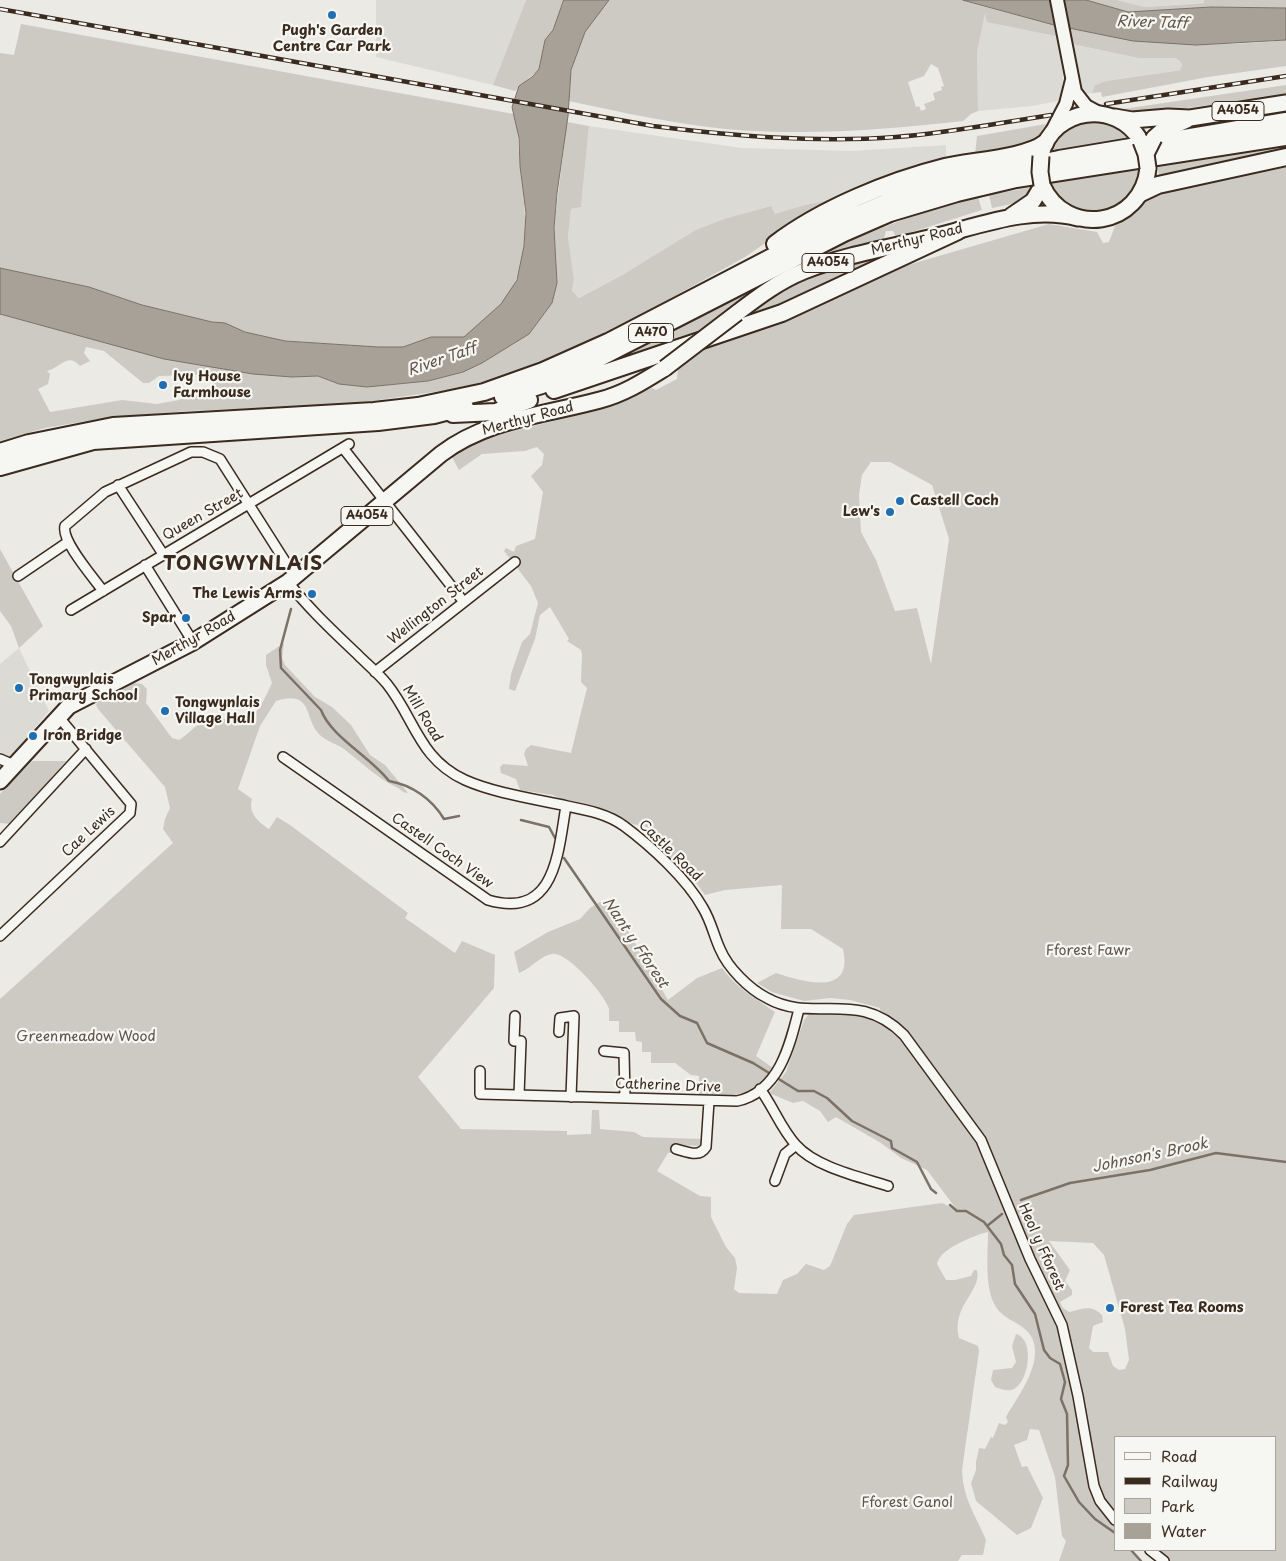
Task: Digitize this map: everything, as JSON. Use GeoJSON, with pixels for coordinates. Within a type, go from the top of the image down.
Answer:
{"type":"FeatureCollection","features":[{"type":"Feature","properties":{"kind":"highway","name":"A470"},"geometry":{"type":"LineString","coordinates":[[0,452],[29,443],[113,426],[374,411],[418,406],[484,392],[543,371],[608,342],[835,224],[899,197],[936,185],[1059,159],[1286,121]]}},
{"type":"Feature","properties":{"kind":"highway","name":"A470"},"geometry":{"type":"LineString","coordinates":[[0,467],[77,445],[110,439],[330,426],[434,415],[511,395],[582,368],[844,233],[899,210],[957,193],[1016,179],[1286,136]]}},
{"type":"Feature","properties":{"kind":"highway"},"geometry":{"type":"LineString","coordinates":[[733,276],[777,242],[811,222],[868,194],[944,168],[1031,151],[1045,145]]}},
{"type":"Feature","properties":{"kind":"highway"},"geometry":{"type":"LineString","coordinates":[[1141,193],[1158,185],[1286,157]]}},
{"type":"Feature","properties":{"kind":"highway"},"geometry":{"type":"LineString","coordinates":[[434,415],[496,412],[561,387],[782,313],[958,230]]}},
{"type":"Feature","properties":{"kind":"main road"},"geometry":{"type":"LineString","coordinates":[[1056,0],[1072,80],[1078,98],[1086,106],[1099,114]]}},
{"type":"Feature","properties":{"kind":"main road"},"geometry":{"type":"LineString","coordinates":[[1045,145],[1063,121],[1072,117],[1099,114],[1115,117],[1129,125],[1147,150],[1141,193],[1126,209],[1112,216],[1095,220],[1078,218],[1058,206],[1042,185],[1040,172],[1045,145],[1066,104],[1072,80]]}},
{"type":"Feature","properties":{"kind":"main road","name":"A4054"},"geometry":{"type":"LineString","coordinates":[[1115,117],[1132,120],[1168,117],[1190,118],[1286,103]]}},
{"type":"Feature","properties":{"kind":"main road","name":"A4054"},"geometry":{"type":"LineString","coordinates":[[1147,150],[1162,131],[1190,118]]}},
{"type":"Feature","properties":{"kind":"main road","name":"Merthyr Road"},"geometry":{"type":"LineString","coordinates":[[1008,218],[1028,206],[1042,185]]}},
{"type":"Feature","properties":{"kind":"main road","name":"Merthyr Road"},"geometry":{"type":"LineString","coordinates":[[0,781],[7,762],[70,706],[193,642],[291,579],[440,454],[464,438],[489,427],[601,400],[634,388],[665,368],[763,293],[804,271],[853,256],[1008,218],[1060,214],[1078,218]]}},
{"type":"Feature","properties":{"kind":"street","name":"Queen Street"},"geometry":{"type":"LineString","coordinates":[[71,610],[346,446],[383,502]]}},
{"type":"Feature","properties":{"kind":"street","name":"Mill Road"},"geometry":{"type":"LineString","coordinates":[[68,542],[63,532],[64,526],[105,492],[191,452],[214,455],[226,466],[250,504],[303,602],[388,685],[427,752],[452,773],[484,786],[566,806]]}},
{"type":"Feature","properties":{"kind":"street"},"geometry":{"type":"LineString","coordinates":[[118,485],[163,554]]}},
{"type":"Feature","properties":{"kind":"street"},"geometry":{"type":"LineString","coordinates":[[383,502],[463,601]]}},
{"type":"Feature","properties":{"kind":"street"},"geometry":{"type":"LineString","coordinates":[[18,576],[68,542],[103,591]]}},
{"type":"Feature","properties":{"kind":"street","name":"Wellington Street"},"geometry":{"type":"LineString","coordinates":[[375,672],[515,562]]}},
{"type":"Feature","properties":{"kind":"street"},"geometry":{"type":"LineString","coordinates":[[145,565],[193,642]]}},
{"type":"Feature","properties":{"kind":"street","name":"Cae Lewis"},"geometry":{"type":"LineString","coordinates":[[0,936],[130,813],[131,804],[58,716]]}},
{"type":"Feature","properties":{"kind":"street"},"geometry":{"type":"LineString","coordinates":[[0,842],[86,749]]}},
{"type":"Feature","properties":{"kind":"street","name":"Castell Coch View"},"geometry":{"type":"LineString","coordinates":[[283,757],[488,900],[498,903],[507,904],[530,899],[547,885],[556,863],[566,806]]}},
{"type":"Feature","properties":{"kind":"street","name":"Castle Road"},"geometry":{"type":"LineString","coordinates":[[566,806],[604,816],[624,826],[674,872],[696,897],[709,920],[726,961],[753,989],[768,999],[799,1009],[846,1007],[879,1015]]}},
{"type":"Feature","properties":{"kind":"street","name":"Catherine Drive"},"geometry":{"type":"LineString","coordinates":[[480,1071],[480,1094],[737,1101],[745,1099],[760,1089],[773,1077],[786,1056],[799,1009]]}},
{"type":"Feature","properties":{"kind":"street","name":"Heol y Fforest"},"geometry":{"type":"LineString","coordinates":[[879,1015],[894,1024],[904,1034],[980,1140],[1030,1259],[1062,1324],[1094,1486],[1114,1518]]}},
{"type":"Feature","properties":{"kind":"street"},"geometry":{"type":"LineString","coordinates":[[515,1016],[514,1041],[521,1041],[519,1095]]}},
{"type":"Feature","properties":{"kind":"street"},"geometry":{"type":"LineString","coordinates":[[559,1032],[560,1018],[574,1016],[571,1096]]}},
{"type":"Feature","properties":{"kind":"street"},"geometry":{"type":"LineString","coordinates":[[604,1051],[624,1052],[624,1098]]}},
{"type":"Feature","properties":{"kind":"street"},"geometry":{"type":"LineString","coordinates":[[760,1089],[796,1145],[807,1154],[839,1170],[888,1186]]}},
{"type":"Feature","properties":{"kind":"street"},"geometry":{"type":"LineString","coordinates":[[676,1149],[698,1154],[703,1153],[706,1147],[709,1101]]}},
{"type":"Feature","properties":{"kind":"street"},"geometry":{"type":"LineString","coordinates":[[775,1181],[785,1154],[796,1145]]}},
{"type":"Feature","properties":{"kind":"street"},"geometry":{"type":"LineString","coordinates":[[1151,1551],[1164,1561]]}},
{"type":"Feature","properties":{"kind":"shaded area"},"geometry":{"type":"Polygon","coordinates":[[[376,0],[526,0],[493,85],[376,57],[376,0]]]}},
{"type":"Feature","properties":{"kind":"shaded area"},"geometry":{"type":"Polygon","coordinates":[[[1110,0],[1236,0],[1143,7],[1110,0]]]}},
{"type":"Feature","properties":{"kind":"shaded area"},"geometry":{"type":"Polygon","coordinates":[[[985,11],[1056,32],[1063,73],[1062,90],[1058,101],[1032,106],[978,111],[977,52],[985,11]]]}},
{"type":"Feature","properties":{"kind":"shaded area"},"geometry":{"type":"Polygon","coordinates":[[[1072,44],[1138,58],[1175,58],[1182,65],[1180,70],[1106,81],[1095,85],[1092,93],[1083,94],[1072,44]]]}},
{"type":"Feature","properties":{"kind":"shaded area"},"geometry":{"type":"Polygon","coordinates":[[[589,126],[742,148],[852,151],[946,145],[946,163],[845,197],[805,205],[775,215],[771,206],[727,218],[579,298],[572,292],[574,279],[568,237],[571,209],[581,207],[589,126]]]}},
{"type":"Feature","properties":{"kind":"shaded area","name":"Tongwynlais Primary School"},"geometry":{"type":"Polygon","coordinates":[[[19,648],[49,711],[11,757],[0,752],[0,664],[19,648]]]}},
{"type":"Feature","properties":{"kind":"green space"},"geometry":{"type":"Polygon","coordinates":[[[526,0],[564,0],[553,30],[545,40],[539,69],[515,91],[493,85],[526,0]]]}},
{"type":"Feature","properties":{"kind":"green space"},"geometry":{"type":"Polygon","coordinates":[[[609,0],[963,0],[1054,25],[1056,36],[987,22],[985,13],[977,52],[978,111],[963,121],[844,131],[756,131],[686,124],[569,101],[571,73],[578,46],[599,11],[609,0]],[[931,64],[924,76],[908,82],[916,107],[919,106],[921,111],[926,109],[924,104],[935,100],[933,93],[942,90],[941,87],[944,86],[938,68],[931,64]]]}},
{"type":"Feature","properties":{"kind":"green space"},"geometry":{"type":"Polygon","coordinates":[[[1086,0],[1116,0],[1144,7],[1204,3],[1204,0],[1286,0],[1286,8],[1212,7],[1128,12],[1086,0]]]}},
{"type":"Feature","properties":{"kind":"green space"},"geometry":{"type":"Polygon","coordinates":[[[21,24],[514,114],[518,134],[525,238],[519,273],[512,289],[502,304],[489,317],[464,337],[431,337],[403,347],[378,347],[285,341],[245,332],[225,323],[212,322],[142,305],[89,287],[0,268],[0,53],[14,55],[21,24]]]}},
{"type":"Feature","properties":{"kind":"green space"},"geometry":{"type":"Polygon","coordinates":[[[1068,28],[1176,43],[1230,44],[1286,40],[1286,66],[1208,77],[1102,97],[1101,92],[1092,93],[1095,85],[1106,81],[1180,70],[1182,65],[1175,58],[1138,58],[1072,44],[1068,28]]]}},
{"type":"Feature","properties":{"kind":"green space"},"geometry":{"type":"Polygon","coordinates":[[[1286,85],[1286,95],[1156,112],[1133,112],[1123,109],[1286,85]]]}},
{"type":"Feature","properties":{"kind":"green space"},"geometry":{"type":"Polygon","coordinates":[[[1092,120],[1119,126],[1133,142],[1048,155],[1056,141],[1071,128],[1092,120]]]}},
{"type":"Feature","properties":{"kind":"green space"},"geometry":{"type":"Polygon","coordinates":[[[567,122],[589,126],[581,207],[571,209],[568,237],[574,279],[572,291],[579,298],[624,274],[696,230],[727,218],[771,206],[775,214],[805,205],[845,197],[799,220],[745,257],[592,342],[547,362],[483,385],[344,405],[187,411],[93,420],[45,428],[0,441],[0,313],[292,377],[318,376],[339,384],[367,387],[428,381],[463,372],[482,363],[529,334],[552,303],[557,283],[554,228],[567,122]],[[86,347],[84,353],[90,361],[80,366],[72,360],[68,360],[47,371],[50,374],[48,384],[38,389],[50,412],[122,400],[157,404],[179,400],[190,395],[212,392],[212,374],[208,371],[197,375],[159,376],[149,383],[143,383],[104,351],[86,347]]]}},
{"type":"Feature","properties":{"kind":"green space"},"geometry":{"type":"Polygon","coordinates":[[[1046,124],[1034,144],[975,155],[977,136],[1046,124]]]}},
{"type":"Feature","properties":{"kind":"green space"},"geometry":{"type":"Polygon","coordinates":[[[1286,145],[1286,152],[1160,179],[1157,166],[1217,154],[1286,145]]]}},
{"type":"Feature","properties":{"kind":"green space"},"geometry":{"type":"Polygon","coordinates":[[[1286,163],[1286,1561],[1164,1561],[1151,1551],[1276,1551],[1276,1436],[1114,1436],[1114,1551],[1132,1551],[1141,1561],[1059,1561],[1066,1541],[1062,1536],[1055,1477],[1039,1430],[1030,1429],[1027,1440],[1014,1445],[1022,1467],[1027,1466],[1043,1498],[1031,1528],[1017,1535],[976,1501],[971,1483],[976,1470],[979,1448],[985,1449],[991,1437],[993,1438],[999,1423],[1005,1425],[1008,1422],[1006,1417],[1030,1375],[1035,1351],[1033,1340],[1026,1330],[1002,1314],[992,1299],[988,1280],[988,1232],[967,1239],[951,1248],[939,1258],[937,1264],[946,1280],[971,1276],[974,1270],[977,1270],[975,1285],[962,1308],[958,1327],[959,1338],[978,1346],[979,1351],[962,1470],[967,1498],[986,1540],[983,1555],[962,1555],[958,1561],[0,1561],[0,999],[173,843],[163,829],[170,808],[165,787],[98,709],[96,705],[102,696],[118,692],[134,683],[142,684],[147,689],[146,703],[172,738],[179,740],[204,722],[242,718],[254,714],[272,683],[266,665],[266,655],[284,643],[282,658],[285,665],[315,697],[332,707],[351,725],[370,755],[385,765],[408,793],[387,782],[344,749],[321,736],[315,730],[303,703],[297,699],[288,698],[276,701],[260,726],[238,789],[252,799],[251,809],[255,817],[269,829],[277,817],[290,825],[408,913],[405,918],[455,953],[462,941],[495,955],[494,988],[418,1077],[461,1129],[567,1131],[567,1135],[591,1134],[592,1110],[599,1110],[600,1129],[634,1132],[643,1137],[701,1139],[702,1146],[677,1145],[672,1153],[668,1153],[657,1171],[700,1196],[711,1197],[711,1217],[726,1247],[735,1258],[737,1268],[734,1289],[739,1293],[777,1294],[783,1280],[797,1274],[806,1264],[824,1270],[830,1266],[847,1224],[854,1215],[942,1203],[957,1210],[927,1170],[901,1158],[881,1143],[836,1117],[828,1122],[820,1111],[803,1101],[793,1103],[769,1093],[786,1072],[804,1020],[814,1008],[879,1015],[880,1008],[850,1000],[830,998],[804,1001],[772,992],[757,983],[776,973],[812,982],[834,980],[841,974],[844,964],[843,949],[811,929],[781,929],[782,885],[725,890],[705,895],[687,870],[676,866],[648,834],[647,827],[628,823],[553,795],[520,790],[516,779],[501,773],[500,767],[503,764],[528,766],[524,754],[531,745],[571,753],[587,688],[581,682],[582,654],[581,650],[567,641],[569,639],[550,607],[540,615],[535,639],[515,691],[509,689],[511,674],[522,642],[530,634],[538,603],[531,586],[504,551],[506,548],[514,552],[516,546],[535,539],[543,492],[531,476],[542,465],[544,454],[537,447],[525,451],[482,454],[459,470],[452,457],[472,445],[495,436],[597,408],[652,388],[656,390],[677,379],[678,367],[712,342],[908,265],[1049,224],[1097,232],[1103,243],[1109,242],[1115,226],[1161,188],[1213,183],[1239,176],[1249,170],[1286,163]],[[871,462],[862,475],[859,495],[861,532],[876,560],[895,611],[917,608],[931,664],[949,539],[932,485],[890,462],[871,462]],[[1049,1241],[1070,1270],[1065,1281],[1072,1290],[1072,1295],[1060,1302],[1063,1308],[1069,1312],[1090,1308],[1102,1315],[1103,1322],[1093,1326],[1089,1348],[1093,1352],[1108,1352],[1113,1366],[1119,1370],[1125,1369],[1129,1360],[1125,1329],[1104,1255],[1093,1243],[1049,1241]]]}},
{"type":"Feature","properties":{"kind":"green space"},"geometry":{"type":"Polygon","coordinates":[[[1140,169],[1132,191],[1124,200],[1115,207],[1093,213],[1081,212],[1070,207],[1058,197],[1050,183],[1140,169]]]}},
{"type":"Feature","properties":{"kind":"green space"},"geometry":{"type":"Polygon","coordinates":[[[1032,187],[1031,194],[1021,202],[992,208],[989,195],[1032,187]]]}},
{"type":"Feature","properties":{"kind":"green space"},"geometry":{"type":"Polygon","coordinates":[[[978,197],[982,210],[896,237],[893,231],[886,231],[883,242],[757,290],[709,326],[612,363],[790,269],[836,248],[882,228],[929,211],[978,197]]]}},
{"type":"Feature","properties":{"kind":"green space"},"geometry":{"type":"Polygon","coordinates":[[[908,249],[802,297],[743,317],[774,295],[805,278],[839,266],[908,249]]]}},
{"type":"Feature","properties":{"kind":"green space"},"geometry":{"type":"Polygon","coordinates":[[[0,549],[43,626],[19,648],[11,626],[0,611],[0,549]]]}},
{"type":"Feature","properties":{"kind":"green space"},"geometry":{"type":"Polygon","coordinates":[[[32,761],[66,761],[11,824],[0,823],[0,794],[32,761]]]}},
{"type":"Feature","properties":{"kind":"green space"},"geometry":{"type":"Polygon","coordinates":[[[600,902],[612,903],[668,1000],[697,978],[722,968],[740,987],[775,1012],[756,1056],[773,1068],[757,1085],[741,1094],[723,1096],[699,1095],[699,1076],[691,1075],[675,1063],[651,1063],[651,1052],[642,1052],[642,1042],[636,1041],[635,1032],[619,1032],[619,1021],[609,1021],[609,1009],[601,994],[585,975],[567,959],[559,955],[548,955],[519,973],[514,952],[548,932],[580,919],[590,908],[600,902]]]}},
{"type":"Feature","properties":{"kind":"green space"},"geometry":{"type":"Polygon","coordinates":[[[1016,1334],[1022,1337],[1026,1344],[1028,1360],[1019,1385],[1012,1390],[1004,1390],[995,1387],[991,1380],[993,1370],[1012,1368],[1016,1362],[1012,1346],[1016,1334]]]}},
{"type":"Feature","properties":{"kind":"water","name":"River Taff"},"geometry":{"type":"Polygon","coordinates":[[[564,0],[609,0],[585,32],[571,70],[568,116],[554,228],[557,283],[552,303],[529,334],[482,363],[463,372],[428,381],[367,387],[339,384],[318,376],[292,377],[253,374],[164,359],[0,314],[0,268],[89,287],[142,305],[212,322],[225,323],[245,332],[285,341],[403,347],[431,337],[464,337],[501,304],[517,280],[524,246],[526,213],[520,166],[519,138],[512,107],[519,86],[532,77],[539,69],[545,40],[553,30],[564,0]]]}},
{"type":"Feature","properties":{"kind":"water","name":"River Taff"},"geometry":{"type":"Polygon","coordinates":[[[963,0],[1086,0],[1128,12],[1211,7],[1286,8],[1286,40],[1196,45],[1133,41],[1054,25],[963,0]]]}},
{"type":"Feature","properties":{"kind":"waterway","name":"Nant y Fforest"},"geometry":{"type":"LineString","coordinates":[[291,609],[280,650],[281,668],[321,710],[333,729],[389,781],[406,786],[421,794],[434,805],[444,819],[459,816]]}},
{"type":"Feature","properties":{"kind":"waterway","name":"Nant y Fforest"},"geometry":{"type":"LineString","coordinates":[[521,820],[549,827],[555,838]]}},
{"type":"Feature","properties":{"kind":"waterway","name":"Nant y Fforest"},"geometry":{"type":"LineString","coordinates":[[564,858],[661,999],[680,1016],[697,1023],[707,1043],[753,1063],[798,1091],[814,1091],[827,1098],[852,1121],[891,1141],[892,1148],[917,1162],[931,1189],[936,1193]]}},
{"type":"Feature","properties":{"kind":"waterway","name":"Johnson's Brook"},"geometry":{"type":"LineString","coordinates":[[1021,1200],[1070,1183],[1150,1170],[1216,1153],[1286,1162]]}},
{"type":"Feature","properties":{"kind":"waterway","name":"Nant y Fforest"},"geometry":{"type":"LineString","coordinates":[[950,1205],[957,1211],[966,1211],[984,1222],[1001,1244],[1004,1255],[1012,1265],[1015,1284],[1035,1314],[1044,1350],[1050,1358],[1060,1364],[1065,1382],[1061,1399],[1067,1414],[1068,1465],[1064,1476],[1079,1502],[1095,1519],[1114,1532]]}},
{"type":"Feature","properties":{"kind":"waterway","name":"Johnson's Brook"},"geometry":{"type":"LineString","coordinates":[[987,1226],[1002,1214]]}},
{"type":"Feature","properties":{"kind":"waterway","name":"Nant y Fforest"},"geometry":{"type":"LineString","coordinates":[[1132,1551],[1141,1561]]}},
{"type":"Feature","properties":{"kind":"railway"},"geometry":{"type":"LineString","coordinates":[[0,9],[653,126],[714,133],[774,138],[866,139],[974,128],[1051,115]]}},
{"type":"Feature","properties":{"kind":"railway"},"geometry":{"type":"LineString","coordinates":[[1106,104],[1286,76]]}},
{"type":"Feature","properties":{"kind":"place","name":"Pugh's Garden Centre Car Park"},"geometry":{"type":"Point","coordinates":[332,15]}},
{"type":"Feature","properties":{"kind":"place","name":"Ivy House Farmhouse"},"geometry":{"type":"Point","coordinates":[163,385]}},
{"type":"Feature","properties":{"kind":"place","name":"Castell Coch"},"geometry":{"type":"Point","coordinates":[900,501]}},
{"type":"Feature","properties":{"kind":"place","name":"Lew's"},"geometry":{"type":"Point","coordinates":[890,512]}},
{"type":"Feature","properties":{"kind":"place","name":"The Lewis Arms"},"geometry":{"type":"Point","coordinates":[312,594]}},
{"type":"Feature","properties":{"kind":"place","name":"Spar"},"geometry":{"type":"Point","coordinates":[186,618]}},
{"type":"Feature","properties":{"kind":"place","name":"Tongwynlais Primary School"},"geometry":{"type":"Point","coordinates":[19,688]}},
{"type":"Feature","properties":{"kind":"place","name":"Tongwynlais Village Hall"},"geometry":{"type":"Point","coordinates":[165,711]}},
{"type":"Feature","properties":{"kind":"place","name":"Iron Bridge"},"geometry":{"type":"Point","coordinates":[33,736]}},
{"type":"Feature","properties":{"kind":"place","name":"Forest Tea Rooms"},"geometry":{"type":"Point","coordinates":[1110,1308]}},
{"type":"Feature","properties":{"kind":"district","name":"TONGWYNLAIS"},"geometry":{"type":"Point","coordinates":[243,565]}},
{"type":"Feature","properties":{"kind":"park label","name":"Fforest Fawr"},"geometry":{"type":"Point","coordinates":[1088,951]}},
{"type":"Feature","properties":{"kind":"park label","name":"Greenmeadow Wood"},"geometry":{"type":"Point","coordinates":[86,1037]}},
{"type":"Feature","properties":{"kind":"park label","name":"Fforest Ganol"},"geometry":{"type":"Point","coordinates":[907,1503]}}]}
